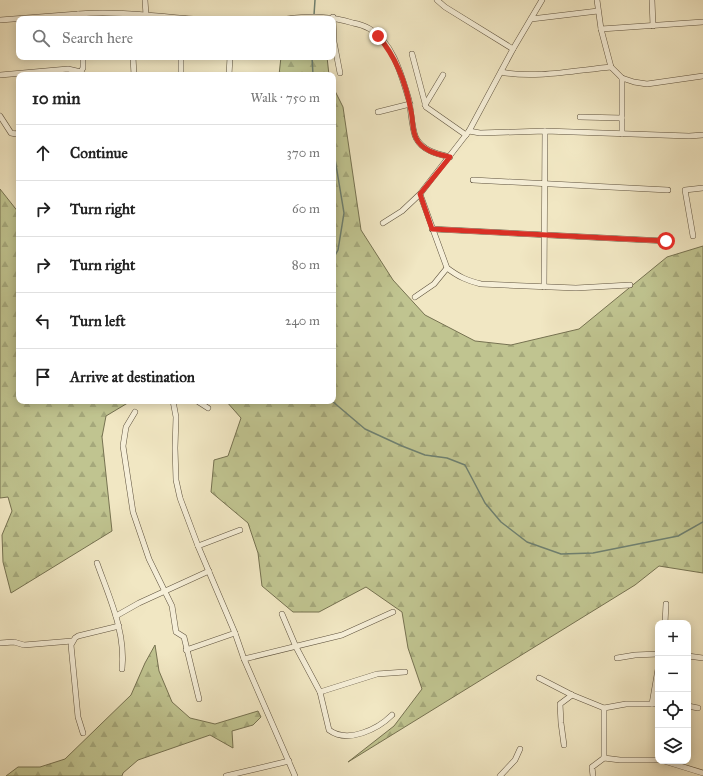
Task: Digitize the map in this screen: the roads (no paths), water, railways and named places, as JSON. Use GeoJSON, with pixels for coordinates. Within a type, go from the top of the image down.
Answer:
{"type":"FeatureCollection","features":[{"type":"Feature","properties":{"kind":"street"},"geometry":{"type":"LineString","coordinates":[[146,0],[146,15]]}},
{"type":"Feature","properties":{"kind":"street"},"geometry":{"type":"LineString","coordinates":[[436,0],[513,49]]}},
{"type":"Feature","properties":{"kind":"street"},"geometry":{"type":"LineString","coordinates":[[383,223],[402,211],[420,194],[468,133],[513,49],[542,0]]}},
{"type":"Feature","properties":{"kind":"street"},"geometry":{"type":"LineString","coordinates":[[597,0],[601,29],[611,67],[622,78],[647,84],[703,76]]}},
{"type":"Feature","properties":{"kind":"street"},"geometry":{"type":"LineString","coordinates":[[652,0],[653,26]]}},
{"type":"Feature","properties":{"kind":"street"},"geometry":{"type":"LineString","coordinates":[[531,19],[598,11]]}},
{"type":"Feature","properties":{"kind":"street"},"geometry":{"type":"LineString","coordinates":[[78,16],[94,12],[133,16],[155,16]]}},
{"type":"Feature","properties":{"kind":"street"},"geometry":{"type":"LineString","coordinates":[[336,18],[371,29],[386,44],[396,62],[404,83],[410,104],[416,138],[426,150],[450,157]]}},
{"type":"Feature","properties":{"kind":"street"},"geometry":{"type":"LineString","coordinates":[[0,20],[16,19]]}},
{"type":"Feature","properties":{"kind":"street"},"geometry":{"type":"LineString","coordinates":[[601,29],[703,22]]}},
{"type":"Feature","properties":{"kind":"street"},"geometry":{"type":"LineString","coordinates":[[336,52],[340,72]]}},
{"type":"Feature","properties":{"kind":"street"},"geometry":{"type":"LineString","coordinates":[[412,54],[426,107],[468,133],[546,131],[689,136],[703,135]]}},
{"type":"Feature","properties":{"kind":"street"},"geometry":{"type":"LineString","coordinates":[[81,72],[84,64],[83,60]]}},
{"type":"Feature","properties":{"kind":"street"},"geometry":{"type":"LineString","coordinates":[[133,60],[134,72]]}},
{"type":"Feature","properties":{"kind":"street"},"geometry":{"type":"LineString","coordinates":[[181,60],[181,72]]}},
{"type":"Feature","properties":{"kind":"street"},"geometry":{"type":"LineString","coordinates":[[229,72],[230,60]]}},
{"type":"Feature","properties":{"kind":"street"},"geometry":{"type":"LineString","coordinates":[[501,72],[528,75],[611,67]]}},
{"type":"Feature","properties":{"kind":"street"},"geometry":{"type":"LineString","coordinates":[[27,72],[68,69],[75,72]]}},
{"type":"Feature","properties":{"kind":"street"},"geometry":{"type":"LineString","coordinates":[[0,74],[16,73]]}},
{"type":"Feature","properties":{"kind":"street"},"geometry":{"type":"LineString","coordinates":[[425,105],[443,75]]}},
{"type":"Feature","properties":{"kind":"street"},"geometry":{"type":"LineString","coordinates":[[622,78],[622,134]]}},
{"type":"Feature","properties":{"kind":"street"},"geometry":{"type":"LineString","coordinates":[[378,112],[410,104]]}},
{"type":"Feature","properties":{"kind":"street"},"geometry":{"type":"LineString","coordinates":[[0,116],[11,133],[16,134]]}},
{"type":"Feature","properties":{"kind":"street"},"geometry":{"type":"LineString","coordinates":[[580,117],[622,118]]}},
{"type":"Feature","properties":{"kind":"street"},"geometry":{"type":"LineString","coordinates":[[544,286],[546,131]]}},
{"type":"Feature","properties":{"kind":"street"},"geometry":{"type":"LineString","coordinates":[[473,180],[668,190]]}},
{"type":"Feature","properties":{"kind":"street"},"geometry":{"type":"LineString","coordinates":[[693,236],[685,190],[703,188]]}},
{"type":"Feature","properties":{"kind":"street"},"geometry":{"type":"LineString","coordinates":[[420,194],[447,268],[466,280],[481,284],[576,288],[630,286]]}},
{"type":"Feature","properties":{"kind":"street"},"geometry":{"type":"LineString","coordinates":[[432,229],[666,241]]}},
{"type":"Feature","properties":{"kind":"street"},"geometry":{"type":"LineString","coordinates":[[415,297],[434,284],[447,268]]}},
{"type":"Feature","properties":{"kind":"street"},"geometry":{"type":"LineString","coordinates":[[174,404],[176,417],[176,480],[180,498],[262,703],[296,776]]}},
{"type":"Feature","properties":{"kind":"street"},"geometry":{"type":"LineString","coordinates":[[202,404],[208,408]]}},
{"type":"Feature","properties":{"kind":"street"},"geometry":{"type":"LineString","coordinates":[[135,412],[126,427],[123,438],[133,512],[149,558],[172,606],[176,632],[184,638],[199,700]]}},
{"type":"Feature","properties":{"kind":"street"},"geometry":{"type":"LineString","coordinates":[[198,546],[240,530]]}},
{"type":"Feature","properties":{"kind":"street"},"geometry":{"type":"LineString","coordinates":[[97,563],[119,626],[123,650],[122,669]]}},
{"type":"Feature","properties":{"kind":"street"},"geometry":{"type":"LineString","coordinates":[[116,616],[139,603],[210,571]]}},
{"type":"Feature","properties":{"kind":"street"},"geometry":{"type":"LineString","coordinates":[[665,620],[666,604]]}},
{"type":"Feature","properties":{"kind":"street"},"geometry":{"type":"LineString","coordinates":[[244,659],[342,635],[393,612]]}},
{"type":"Feature","properties":{"kind":"street"},"geometry":{"type":"LineString","coordinates":[[282,614],[296,647],[320,692],[329,730],[339,735],[349,736],[375,728],[384,723],[392,715]]}},
{"type":"Feature","properties":{"kind":"street"},"geometry":{"type":"LineString","coordinates":[[0,643],[14,642],[24,645],[72,641],[78,636],[119,626]]}},
{"type":"Feature","properties":{"kind":"street"},"geometry":{"type":"LineString","coordinates":[[186,650],[235,633]]}},
{"type":"Feature","properties":{"kind":"street"},"geometry":{"type":"LineString","coordinates":[[72,641],[71,649],[78,717],[83,733]]}},
{"type":"Feature","properties":{"kind":"street"},"geometry":{"type":"LineString","coordinates":[[617,658],[655,654]]}},
{"type":"Feature","properties":{"kind":"street"},"geometry":{"type":"LineString","coordinates":[[691,656],[703,658]]}},
{"type":"Feature","properties":{"kind":"street"},"geometry":{"type":"LineString","coordinates":[[320,692],[377,674],[404,672]]}},
{"type":"Feature","properties":{"kind":"street"},"geometry":{"type":"LineString","coordinates":[[539,678],[572,695],[604,708],[626,704],[652,704],[655,686]]}},
{"type":"Feature","properties":{"kind":"street"},"geometry":{"type":"LineString","coordinates":[[564,745],[560,704],[572,695]]}},
{"type":"Feature","properties":{"kind":"street"},"geometry":{"type":"LineString","coordinates":[[691,707],[698,708]]}},
{"type":"Feature","properties":{"kind":"street"},"geometry":{"type":"LineString","coordinates":[[604,708],[604,758]]}},
{"type":"Feature","properties":{"kind":"street"},"geometry":{"type":"LineString","coordinates":[[500,776],[515,760],[520,749]]}},
{"type":"Feature","properties":{"kind":"street"},"geometry":{"type":"LineString","coordinates":[[593,776],[592,767],[604,758],[620,760],[655,760]]}},
{"type":"Feature","properties":{"kind":"street"},"geometry":{"type":"LineString","coordinates":[[226,776],[289,761]]}},
{"type":"Feature","properties":{"kind":"street"},"geometry":{"type":"LineString","coordinates":[[674,764],[703,773]]}},
{"type":"Feature","properties":{"kind":"waterway"},"geometry":{"type":"LineString","coordinates":[[314,15],[315,0]]}},
{"type":"Feature","properties":{"kind":"waterway"},"geometry":{"type":"LineString","coordinates":[[312,60],[313,72]]}},
{"type":"Feature","properties":{"kind":"waterway"},"geometry":{"type":"LineString","coordinates":[[336,165],[344,213],[338,250],[336,254]]}},
{"type":"Feature","properties":{"kind":"waterway"},"geometry":{"type":"LineString","coordinates":[[336,404],[365,429],[425,455],[447,458],[465,465],[485,503],[501,522],[527,542],[561,554],[593,553],[678,536],[703,522]]}}]}
